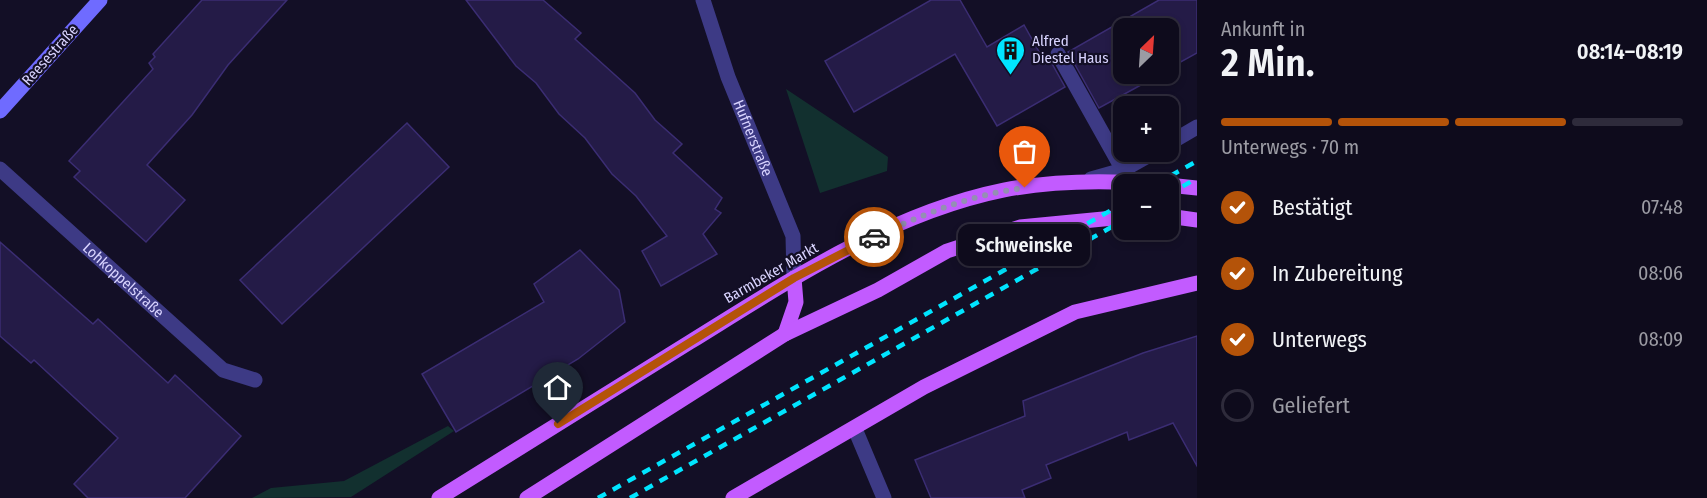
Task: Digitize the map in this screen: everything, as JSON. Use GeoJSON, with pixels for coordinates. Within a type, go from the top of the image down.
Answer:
{"type":"FeatureCollection","features":[{"type":"Feature","properties":{"kind":"main road","name":"Reesestraße"},"geometry":{"type":"LineString","coordinates":[[0,111],[100,0]]}},
{"type":"Feature","properties":{"kind":"main road","name":"Barmbeker Markt"},"geometry":{"type":"LineString","coordinates":[[439,498],[794,278],[858,244],[926,214],[1003,190],[1091,179],[1113,181]]}},
{"type":"Feature","properties":{"kind":"main road"},"geometry":{"type":"LineString","coordinates":[[1179,186],[1197,188]]}},
{"type":"Feature","properties":{"kind":"main road"},"geometry":{"type":"LineString","coordinates":[[527,498],[785,334],[878,290],[947,251],[1020,227],[1113,218]]}},
{"type":"Feature","properties":{"kind":"main road"},"geometry":{"type":"LineString","coordinates":[[1179,218],[1197,220]]}},
{"type":"Feature","properties":{"kind":"main road"},"geometry":{"type":"LineString","coordinates":[[785,334],[796,302],[794,278]]}},
{"type":"Feature","properties":{"kind":"main road"},"geometry":{"type":"LineString","coordinates":[[733,498],[924,387],[1075,312],[1197,283]]}},
{"type":"Feature","properties":{"kind":"street","name":"Hufnerstraße"},"geometry":{"type":"LineString","coordinates":[[703,0],[728,77],[793,236],[794,278]]}},
{"type":"Feature","properties":{"kind":"street"},"geometry":{"type":"LineString","coordinates":[[1058,54],[1123,170]]}},
{"type":"Feature","properties":{"kind":"street"},"geometry":{"type":"LineString","coordinates":[[1179,138],[1197,127]]}},
{"type":"Feature","properties":{"kind":"street"},"geometry":{"type":"LineString","coordinates":[[1091,179],[1123,170],[1137,162]]}},
{"type":"Feature","properties":{"kind":"street","name":"Lohkoppelstraße"},"geometry":{"type":"LineString","coordinates":[[0,169],[223,370],[255,380]]}},
{"type":"Feature","properties":{"kind":"street"},"geometry":{"type":"LineString","coordinates":[[855,429],[884,498]]}},
{"type":"Feature","properties":{"kind":"green space"},"geometry":{"type":"Polygon","coordinates":[[[786,89],[888,157],[887,171],[820,193],[786,89]]]}},
{"type":"Feature","properties":{"kind":"green space"},"geometry":{"type":"Polygon","coordinates":[[[448,426],[454,431],[351,497],[252,498],[271,488],[344,481],[448,426]]]}},
{"type":"Feature","properties":{"kind":"building"},"geometry":{"type":"Polygon","coordinates":[[[202,0],[287,0],[228,65],[192,115],[147,165],[185,200],[146,242],[74,177],[80,171],[69,161],[153,69],[149,63],[155,57],[153,54],[202,0]]]}},
{"type":"Feature","properties":{"kind":"building"},"geometry":{"type":"Polygon","coordinates":[[[466,0],[543,0],[581,33],[575,39],[635,93],[655,120],[682,144],[673,153],[722,198],[715,209],[721,213],[703,234],[717,254],[661,286],[642,251],[667,236],[636,196],[612,174],[585,138],[559,114],[536,83],[516,66],[466,0]]]}},
{"type":"Feature","properties":{"kind":"building"},"geometry":{"type":"Polygon","coordinates":[[[931,0],[960,0],[987,47],[1024,25],[1046,64],[1051,62],[1065,87],[997,126],[955,54],[854,112],[825,61],[931,0]]]}},
{"type":"Feature","properties":{"kind":"building"},"geometry":{"type":"Polygon","coordinates":[[[1159,0],[1197,0],[1197,53],[1179,63],[1179,18],[1128,18],[1159,0]]]}},
{"type":"Feature","properties":{"kind":"building"},"geometry":{"type":"Polygon","coordinates":[[[1113,26],[1113,84],[1143,84],[1121,96],[1113,96],[1113,100],[1099,108],[1068,52],[1113,26]]]}},
{"type":"Feature","properties":{"kind":"building"},"geometry":{"type":"Polygon","coordinates":[[[407,123],[449,167],[282,324],[240,280],[407,123]]]}},
{"type":"Feature","properties":{"kind":"building"},"geometry":{"type":"Polygon","coordinates":[[[0,242],[93,324],[98,319],[168,383],[175,375],[241,436],[185,498],[88,498],[74,484],[118,438],[34,360],[31,363],[0,336],[0,242]]]}},
{"type":"Feature","properties":{"kind":"building"},"geometry":{"type":"Polygon","coordinates":[[[580,250],[619,290],[625,322],[578,359],[456,432],[422,374],[544,302],[534,284],[580,250]]]}},
{"type":"Feature","properties":{"kind":"building"},"geometry":{"type":"Polygon","coordinates":[[[1197,336],[1197,466],[1173,423],[1129,440],[1127,432],[1046,465],[1051,478],[1022,490],[1025,498],[931,498],[915,460],[1025,416],[1023,401],[1143,353],[1197,336]]]}},
{"type":"Feature","properties":{"kind":"railway"},"geometry":{"type":"LineString","coordinates":[[1174,174],[1197,161]]}},
{"type":"Feature","properties":{"kind":"railway"},"geometry":{"type":"LineString","coordinates":[[1179,189],[1197,178]]}},
{"type":"Feature","properties":{"kind":"railway"},"geometry":{"type":"LineString","coordinates":[[598,498],[1113,209]]}},
{"type":"Feature","properties":{"kind":"railway"},"geometry":{"type":"LineString","coordinates":[[630,498],[1113,226]]}},
{"type":"Feature","properties":{"kind":"way so far"},"geometry":{"type":"LineString","coordinates":[[874,237],[926,214],[1003,190],[1025,188]]}},
{"type":"Feature","properties":{"kind":"place","name":"Alfred Diestel Haus"},"geometry":{"type":"Point","coordinates":[1011,76]}},
{"type":"Feature","properties":{"kind":"place","name":"Schweinske"},"geometry":{"type":"Point","coordinates":[1025,188]}},
{"type":"Feature","properties":{"kind":"route"},"geometry":{"type":"LineString","coordinates":[[558,424],[794,278],[874,237]]}}]}
